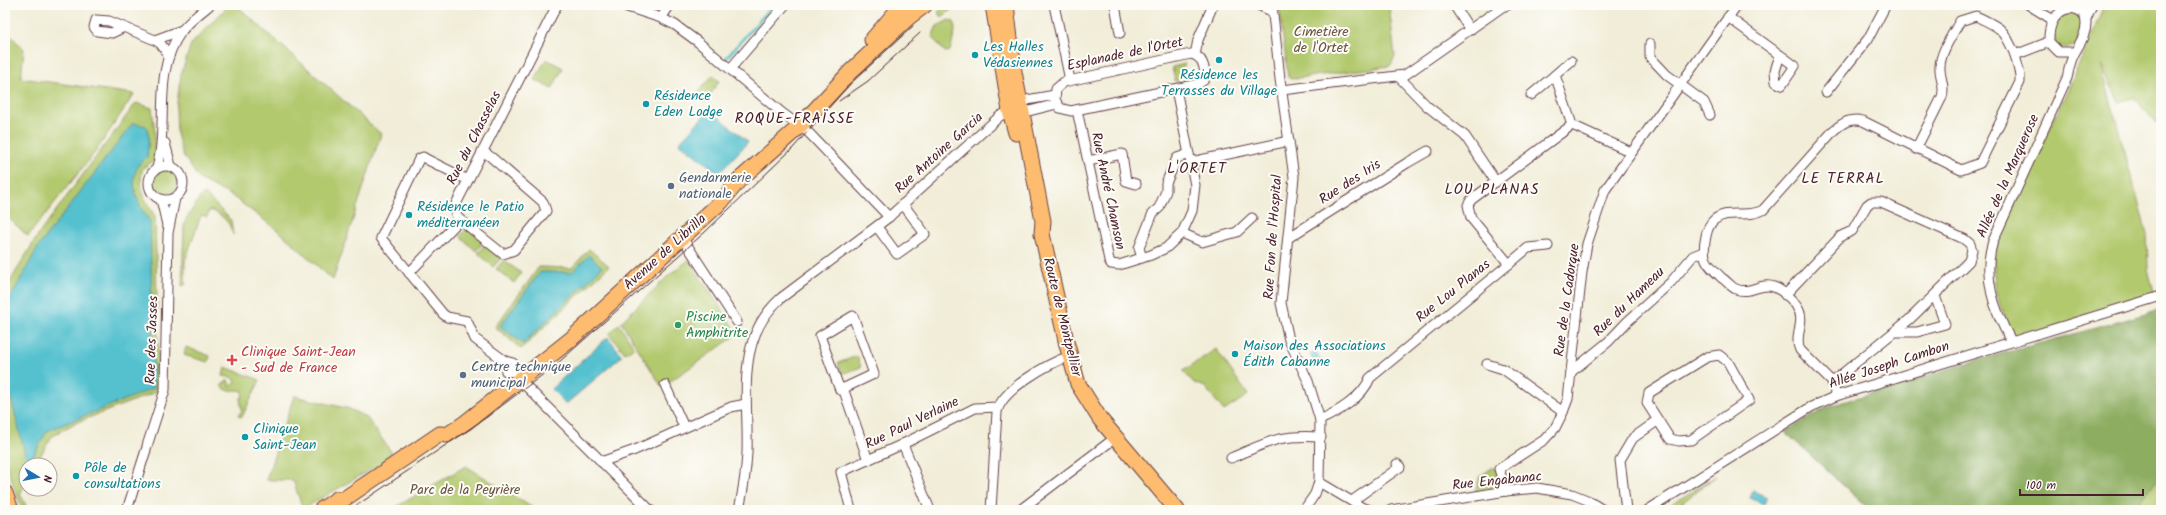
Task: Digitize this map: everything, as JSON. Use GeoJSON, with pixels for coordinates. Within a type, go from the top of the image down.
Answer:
{"type":"FeatureCollection","features":[{"type":"Feature","properties":{"kind":"main road","name":"Avenue de Librilla"},"geometry":{"type":"LineString","coordinates":[[465,423],[474,411],[583,315],[681,237],[777,140],[800,126],[805,113],[902,5]]}},
{"type":"Feature","properties":{"kind":"main road","name":"Avenue de Librilla"},"geometry":{"type":"LineString","coordinates":[[440,434],[441,428],[581,330],[681,237],[730,194],[739,180],[800,126],[851,71],[908,17],[925,5]]}},
{"type":"Feature","properties":{"kind":"main road","name":"Route de Montpellier"},"geometry":{"type":"LineString","coordinates":[[993,5],[1015,109],[1043,221],[1042,234],[1070,356],[1078,384],[1089,404],[1115,438],[1177,510]]}},
{"type":"Feature","properties":{"kind":"main road","name":"Route de Montpellier"},"geometry":{"type":"LineString","coordinates":[[1006,5],[1013,64],[1015,109]]}},
{"type":"Feature","properties":{"kind":"main road","name":"Avenue de Librilla"},"geometry":{"type":"LineString","coordinates":[[321,510],[337,499],[339,504],[440,434],[447,435],[465,423],[516,375]]}},
{"type":"Feature","properties":{"kind":"main road"},"geometry":{"type":"LineString","coordinates":[[5,493],[11,510]]}},
{"type":"Feature","properties":{"kind":"street","name":"Rue des Jasses"},"geometry":{"type":"LineString","coordinates":[[168,233],[160,199],[152,192],[150,187],[150,176],[157,168],[161,155],[164,73],[168,56],[182,30],[210,5]]}},
{"type":"Feature","properties":{"kind":"street","name":"Rue du Chasselas"},"geometry":{"type":"LineString","coordinates":[[458,218],[456,214],[456,204],[557,5]]}},
{"type":"Feature","properties":{"kind":"street"},"geometry":{"type":"LineString","coordinates":[[621,5],[661,18],[675,25],[731,68],[800,126],[889,217]]}},
{"type":"Feature","properties":{"kind":"street"},"geometry":{"type":"LineString","coordinates":[[661,18],[670,5]]}},
{"type":"Feature","properties":{"kind":"street"},"geometry":{"type":"LineString","coordinates":[[731,68],[785,5]]}},
{"type":"Feature","properties":{"kind":"street"},"geometry":{"type":"LineString","coordinates":[[1054,5],[1070,80]]}},
{"type":"Feature","properties":{"kind":"street"},"geometry":{"type":"LineString","coordinates":[[1115,5],[1120,33]]}},
{"type":"Feature","properties":{"kind":"street"},"geometry":{"type":"LineString","coordinates":[[1195,55],[1198,40],[1213,5]]}},
{"type":"Feature","properties":{"kind":"street"},"geometry":{"type":"LineString","coordinates":[[1258,5],[1272,8]]}},
{"type":"Feature","properties":{"kind":"street"},"geometry":{"type":"LineString","coordinates":[[1454,5],[1470,30]]}},
{"type":"Feature","properties":{"kind":"street"},"geometry":{"type":"LineString","coordinates":[[1282,90],[1405,75],[1508,5]]}},
{"type":"Feature","properties":{"kind":"street","name":"Rue de la Cadorque"},"geometry":{"type":"LineString","coordinates":[[1506,491],[1499,469],[1544,440],[1555,428],[1568,399],[1582,272],[1587,244],[1606,190],[1631,152],[1737,5]]}},
{"type":"Feature","properties":{"kind":"street"},"geometry":{"type":"LineString","coordinates":[[1826,92],[1868,39],[1886,5]]}},
{"type":"Feature","properties":{"kind":"street"},"geometry":{"type":"LineString","coordinates":[[2029,5],[2053,20]]}},
{"type":"Feature","properties":{"kind":"street"},"geometry":{"type":"LineString","coordinates":[[2069,69],[2059,52],[2049,42],[2049,29],[2058,13],[2070,8],[2088,5]]}},
{"type":"Feature","properties":{"kind":"street"},"geometry":{"type":"LineString","coordinates":[[2059,52],[2075,52],[2081,43],[2086,20],[2092,5]]}},
{"type":"Feature","properties":{"kind":"street","name":"Rue Fon de l'Hospital"},"geometry":{"type":"LineString","coordinates":[[1272,8],[1294,177],[1281,303],[1288,340],[1316,401],[1320,420],[1321,437],[1319,482],[1315,494],[1304,510]]}},
{"type":"Feature","properties":{"kind":"street"},"geometry":{"type":"LineString","coordinates":[[2070,8],[2086,20]]}},
{"type":"Feature","properties":{"kind":"street"},"geometry":{"type":"LineString","coordinates":[[1836,396],[1832,382],[1800,350],[1797,344],[1801,314],[1797,307],[1785,295],[1772,286],[1764,285],[1744,292],[1735,288],[1709,266],[1704,252],[1707,230],[1713,220],[1722,215],[1755,214],[1763,210],[1834,130],[1853,118],[1863,121],[1916,149],[1961,170],[1980,163],[2020,82],[2020,75],[2015,55],[2008,37],[2000,28],[1976,16],[1960,21],[1942,58],[1940,67],[1944,90],[1942,97],[1916,149]]}},
{"type":"Feature","properties":{"kind":"street"},"geometry":{"type":"LineString","coordinates":[[1728,17],[1780,55]]}},
{"type":"Feature","properties":{"kind":"street"},"geometry":{"type":"LineString","coordinates":[[124,27],[155,40],[161,44],[168,56]]}},
{"type":"Feature","properties":{"kind":"street"},"geometry":{"type":"LineString","coordinates":[[155,40],[182,30]]}},
{"type":"Feature","properties":{"kind":"street"},"geometry":{"type":"LineString","coordinates":[[2015,55],[2049,42]]}},
{"type":"Feature","properties":{"kind":"street"},"geometry":{"type":"LineString","coordinates":[[1650,44],[1650,57],[1680,85],[1704,102],[1710,114]]}},
{"type":"Feature","properties":{"kind":"street","name":"Allée de la Marquerose"},"geometry":{"type":"LineString","coordinates":[[2011,341],[2000,321],[1990,288],[1989,254],[2067,78],[2075,52]]}},
{"type":"Feature","properties":{"kind":"street","name":"Esplanade de l'Ortet"},"geometry":{"type":"LineString","coordinates":[[1055,95],[1060,84],[1070,80],[1195,55],[1202,60],[1204,80],[1198,84],[1077,110],[1065,110],[1057,104]]}},
{"type":"Feature","properties":{"kind":"street"},"geometry":{"type":"LineString","coordinates":[[1531,95],[1571,61]]}},
{"type":"Feature","properties":{"kind":"street"},"geometry":{"type":"LineString","coordinates":[[1555,75],[1572,125],[1631,152]]}},
{"type":"Feature","properties":{"kind":"street"},"geometry":{"type":"LineString","coordinates":[[1398,76],[1427,106],[1466,136],[1496,182]]}},
{"type":"Feature","properties":{"kind":"street","name":"Rue André Chamson"},"geometry":{"type":"LineString","coordinates":[[1077,110],[1109,260],[1115,265],[1142,258],[1166,248],[1182,233],[1188,223],[1195,200],[1195,185],[1176,89]]}},
{"type":"Feature","properties":{"kind":"street"},"geometry":{"type":"LineString","coordinates":[[1055,95],[1057,104],[1029,111],[1015,109],[1027,100],[1055,95]]}},
{"type":"Feature","properties":{"kind":"street","name":"Rue Antoine Garcia"},"geometry":{"type":"LineString","coordinates":[[739,510],[744,486],[747,454],[746,377],[748,355],[758,330],[771,307],[877,227],[1000,116],[1015,109]]}},
{"type":"Feature","properties":{"kind":"street","name":"Rue Lou Planas"},"geometry":{"type":"LineString","coordinates":[[1320,420],[1335,413],[1366,387],[1370,378],[1509,264],[1469,212],[1468,205],[1471,200],[1572,125]]}},
{"type":"Feature","properties":{"kind":"street","name":"Rue des Jasses"},"geometry":{"type":"LineString","coordinates":[[127,510],[165,390],[168,233],[175,198],[181,191],[183,182],[179,172],[171,166],[162,132]]}},
{"type":"Feature","properties":{"kind":"street"},"geometry":{"type":"LineString","coordinates":[[1142,258],[1140,248],[1153,213],[1159,208],[1166,191],[1166,183],[1177,158],[1190,158],[1289,141]]}},
{"type":"Feature","properties":{"kind":"street"},"geometry":{"type":"LineString","coordinates":[[409,273],[456,224],[458,218],[503,254],[514,250],[546,211],[543,202],[482,151]]}},
{"type":"Feature","properties":{"kind":"street","name":"Rue des Iris"},"geometry":{"type":"LineString","coordinates":[[1288,238],[1407,162],[1428,151]]}},
{"type":"Feature","properties":{"kind":"street"},"geometry":{"type":"LineString","coordinates":[[1088,161],[1122,154],[1126,181],[1136,184]]}},
{"type":"Feature","properties":{"kind":"street"},"geometry":{"type":"LineString","coordinates":[[468,180],[423,157],[419,159],[381,238],[443,314],[447,317],[467,321],[475,339],[516,375],[650,510]]}},
{"type":"Feature","properties":{"kind":"street"},"geometry":{"type":"LineString","coordinates":[[157,168],[171,166]]}},
{"type":"Feature","properties":{"kind":"street"},"geometry":{"type":"LineString","coordinates":[[160,199],[175,198]]}},
{"type":"Feature","properties":{"kind":"street"},"geometry":{"type":"LineString","coordinates":[[1785,295],[1841,236],[1852,232],[1867,205],[1871,202],[1881,202],[1964,239],[1970,244],[1972,250],[1969,261],[1935,296],[1894,332],[1832,382]]}},
{"type":"Feature","properties":{"kind":"street"},"geometry":{"type":"LineString","coordinates":[[877,227],[897,254],[925,234],[903,204]]}},
{"type":"Feature","properties":{"kind":"street"},"geometry":{"type":"LineString","coordinates":[[1182,233],[1202,242],[1237,232],[1252,218]]}},
{"type":"Feature","properties":{"kind":"street"},"geometry":{"type":"LineString","coordinates":[[681,237],[737,322]]}},
{"type":"Feature","properties":{"kind":"street"},"geometry":{"type":"LineString","coordinates":[[1509,264],[1528,248],[1548,246]]}},
{"type":"Feature","properties":{"kind":"street","name":"Rue du Hameau"},"geometry":{"type":"LineString","coordinates":[[1571,372],[1608,342],[1627,322],[1671,282],[1693,256],[1704,252]]}},
{"type":"Feature","properties":{"kind":"street"},"geometry":{"type":"LineString","coordinates":[[1894,332],[1916,332],[1945,324],[1935,296]]}},
{"type":"Feature","properties":{"kind":"street","name":"Allée Joseph Cambon"},"geometry":{"type":"LineString","coordinates":[[1648,510],[1811,407],[1836,396],[2161,296]]}},
{"type":"Feature","properties":{"kind":"street"},"geometry":{"type":"LineString","coordinates":[[853,316],[874,374],[843,388],[840,390],[820,336],[853,316]]}},
{"type":"Feature","properties":{"kind":"street","name":"Allée de la Marquerose"},"geometry":{"type":"LineString","coordinates":[[1999,345],[2000,321]]}},
{"type":"Feature","properties":{"kind":"street"},"geometry":{"type":"LineString","coordinates":[[1719,355],[1728,362],[1749,400],[1691,440],[1679,441],[1670,439],[1657,421],[1647,403],[1650,393],[1707,357],[1719,355]]}},
{"type":"Feature","properties":{"kind":"street"},"geometry":{"type":"LineString","coordinates":[[991,510],[998,407],[1000,402],[1032,375],[1049,364],[1070,356]]}},
{"type":"Feature","properties":{"kind":"street"},"geometry":{"type":"LineString","coordinates":[[1487,364],[1504,369],[1563,412]]}},
{"type":"Feature","properties":{"kind":"street"},"geometry":{"type":"LineString","coordinates":[[665,385],[684,427]]}},
{"type":"Feature","properties":{"kind":"street"},"geometry":{"type":"LineString","coordinates":[[843,388],[868,460]]}},
{"type":"Feature","properties":{"kind":"street"},"geometry":{"type":"LineString","coordinates":[[601,462],[635,450],[731,407],[746,404]]}},
{"type":"Feature","properties":{"kind":"street","name":"Rue Paul Verlaine"},"geometry":{"type":"LineString","coordinates":[[851,510],[841,472],[903,444],[975,408],[998,407]]}},
{"type":"Feature","properties":{"kind":"street"},"geometry":{"type":"LineString","coordinates":[[1626,510],[1620,460],[1633,438],[1657,421]]}},
{"type":"Feature","properties":{"kind":"street"},"geometry":{"type":"LineString","coordinates":[[1231,458],[1279,438],[1300,436],[1321,437]]}},
{"type":"Feature","properties":{"kind":"street"},"geometry":{"type":"LineString","coordinates":[[1020,510],[1115,438]]}},
{"type":"Feature","properties":{"kind":"street"},"geometry":{"type":"LineString","coordinates":[[903,444],[930,510]]}},
{"type":"Feature","properties":{"kind":"street"},"geometry":{"type":"LineString","coordinates":[[1352,501],[1400,467],[1397,464]]}},
{"type":"Feature","properties":{"kind":"street"},"geometry":{"type":"LineString","coordinates":[[1319,482],[1370,510]]}},
{"type":"Feature","properties":{"kind":"street","name":"Rue Engabanac"},"geometry":{"type":"LineString","coordinates":[[1391,510],[1440,506],[1506,491],[1548,489],[1572,494],[1603,510]]}},
{"type":"Feature","properties":{"kind":"green space"},"geometry":{"type":"Polygon","coordinates":[[[229,5],[236,5],[381,134],[333,280],[280,232],[232,196],[199,179],[183,155],[177,134],[176,109],[181,75],[191,44],[229,5]]]}},
{"type":"Feature","properties":{"kind":"green space"},"geometry":{"type":"Polygon","coordinates":[[[947,5],[957,5],[942,17],[938,12],[947,5]]]}},
{"type":"Feature","properties":{"kind":"green space","name":"Cimetière de l'Ortet"},"geometry":{"type":"Polygon","coordinates":[[[1279,5],[1389,5],[1395,57],[1390,66],[1291,79],[1288,77],[1279,5]]]}},
{"type":"Feature","properties":{"kind":"green space"},"geometry":{"type":"Polygon","coordinates":[[[2104,5],[2161,5],[2161,127],[2133,98],[2119,102],[2101,65],[2147,234],[2148,269],[2155,297],[2014,340],[1998,298],[1994,276],[1996,246],[2005,223],[2020,194],[2074,76],[2104,5]]]}},
{"type":"Feature","properties":{"kind":"green space"},"geometry":{"type":"Polygon","coordinates":[[[2073,13],[2078,15],[2083,26],[2076,46],[2067,49],[2056,45],[2053,34],[2056,21],[2064,14],[2073,13]]]}},
{"type":"Feature","properties":{"kind":"green space"},"geometry":{"type":"Polygon","coordinates":[[[949,20],[954,22],[955,31],[950,51],[945,52],[932,37],[937,26],[949,20]]]}},
{"type":"Feature","properties":{"kind":"green space"},"geometry":{"type":"Polygon","coordinates":[[[5,30],[24,49],[21,78],[134,94],[96,151],[28,236],[5,215],[5,30]]]}},
{"type":"Feature","properties":{"kind":"green space"},"geometry":{"type":"Polygon","coordinates":[[[546,59],[563,68],[552,89],[535,80],[546,59]]]}},
{"type":"Feature","properties":{"kind":"green space"},"geometry":{"type":"Polygon","coordinates":[[[1185,64],[1178,81],[1175,81],[1172,67],[1185,64]]]}},
{"type":"Feature","properties":{"kind":"green space"},"geometry":{"type":"Polygon","coordinates":[[[713,75],[719,81],[705,103],[696,95],[713,75]]]}},
{"type":"Feature","properties":{"kind":"green space"},"geometry":{"type":"Polygon","coordinates":[[[136,103],[152,108],[155,132],[154,160],[142,169],[141,183],[145,199],[155,216],[159,391],[75,423],[52,436],[40,457],[18,457],[18,497],[22,497],[28,510],[22,510],[5,461],[5,290],[38,235],[136,103]]]}},
{"type":"Feature","properties":{"kind":"green space"},"geometry":{"type":"Polygon","coordinates":[[[166,170],[174,174],[178,182],[174,190],[166,194],[158,190],[154,182],[158,174],[166,170]]]}},
{"type":"Feature","properties":{"kind":"green space"},"geometry":{"type":"Polygon","coordinates":[[[205,194],[231,220],[233,235],[228,223],[218,214],[210,210],[207,217],[201,215],[185,261],[185,285],[182,286],[184,227],[186,219],[201,196],[205,194]]]}},
{"type":"Feature","properties":{"kind":"green space"},"geometry":{"type":"Polygon","coordinates":[[[467,228],[484,242],[476,251],[460,236],[467,228]]]}},
{"type":"Feature","properties":{"kind":"green space"},"geometry":{"type":"Polygon","coordinates":[[[486,244],[502,257],[493,267],[478,253],[486,244]]]}},
{"type":"Feature","properties":{"kind":"green space"},"geometry":{"type":"Polygon","coordinates":[[[589,249],[609,266],[521,349],[495,327],[539,267],[572,268],[589,249]]]}},
{"type":"Feature","properties":{"kind":"green space"},"geometry":{"type":"Polygon","coordinates":[[[504,260],[521,273],[514,283],[496,269],[504,260]]]}},
{"type":"Feature","properties":{"kind":"green space","name":"Piscine Amphitrite"},"geometry":{"type":"Polygon","coordinates":[[[689,260],[738,334],[662,387],[621,322],[667,277],[689,260]]]}},
{"type":"Feature","properties":{"kind":"green space"},"geometry":{"type":"Polygon","coordinates":[[[2161,310],[2161,475],[2132,510],[1870,510],[1785,432],[1827,407],[1961,365],[2161,310]]]}},
{"type":"Feature","properties":{"kind":"green space"},"geometry":{"type":"Polygon","coordinates":[[[619,324],[634,347],[625,353],[609,334],[619,324]]]}},
{"type":"Feature","properties":{"kind":"green space"},"geometry":{"type":"Polygon","coordinates":[[[186,347],[210,356],[208,362],[184,355],[186,347]]]}},
{"type":"Feature","properties":{"kind":"green space"},"geometry":{"type":"Polygon","coordinates":[[[1216,349],[1248,395],[1224,411],[1205,387],[1194,383],[1183,371],[1216,349]]]}},
{"type":"Feature","properties":{"kind":"green space"},"geometry":{"type":"Polygon","coordinates":[[[857,356],[861,367],[842,374],[838,363],[857,356]]]}},
{"type":"Feature","properties":{"kind":"green space"},"geometry":{"type":"Polygon","coordinates":[[[225,367],[260,380],[242,417],[238,416],[242,410],[240,399],[242,398],[243,391],[226,390],[221,386],[228,380],[231,387],[236,382],[233,378],[223,376],[225,367]]]}},
{"type":"Feature","properties":{"kind":"green space"},"geometry":{"type":"Polygon","coordinates":[[[294,396],[350,409],[367,418],[394,456],[303,509],[293,480],[266,480],[294,396]]]}},
{"type":"Feature","properties":{"kind":"green space","name":"Parc de la Peyrière"},"geometry":{"type":"Polygon","coordinates":[[[466,466],[536,510],[391,510],[466,466]]]}},
{"type":"Feature","properties":{"kind":"green space"},"geometry":{"type":"Polygon","coordinates":[[[1492,468],[1499,469],[1504,488],[1475,492],[1480,476],[1492,468]]]}},
{"type":"Feature","properties":{"kind":"green space"},"geometry":{"type":"Polygon","coordinates":[[[2161,475],[2161,510],[2132,510],[2161,475]]]}},
{"type":"Feature","properties":{"kind":"green space"},"geometry":{"type":"Polygon","coordinates":[[[1716,476],[1673,510],[1662,510],[1716,476]]]}},
{"type":"Feature","properties":{"kind":"water"},"geometry":{"type":"Polygon","coordinates":[[[710,109],[748,142],[719,173],[679,143],[710,109]]]}},
{"type":"Feature","properties":{"kind":"water"},"geometry":{"type":"Polygon","coordinates":[[[133,123],[146,126],[149,137],[147,157],[138,167],[134,182],[136,196],[142,210],[150,221],[154,388],[47,431],[32,457],[26,457],[5,375],[5,308],[38,247],[133,123]]]}},
{"type":"Feature","properties":{"kind":"water"},"geometry":{"type":"Polygon","coordinates":[[[589,255],[602,267],[523,344],[500,326],[540,272],[572,272],[589,255]]]}},
{"type":"Feature","properties":{"kind":"water"},"geometry":{"type":"Polygon","coordinates":[[[608,337],[622,356],[566,404],[551,389],[608,337]]]}},
{"type":"Feature","properties":{"kind":"water"},"geometry":{"type":"Polygon","coordinates":[[[1315,351],[1324,365],[1318,368],[1310,355],[1315,351]]]}},
{"type":"Feature","properties":{"kind":"water"},"geometry":{"type":"Polygon","coordinates":[[[1753,491],[1767,497],[1764,504],[1750,498],[1753,491]]]}},
{"type":"Feature","properties":{"kind":"waterway"},"geometry":{"type":"LineString","coordinates":[[726,58],[773,5]]}},
{"type":"Feature","properties":{"kind":"tram line"},"geometry":{"type":"LineString","coordinates":[[350,510],[487,417],[558,363],[704,233],[793,148],[850,84],[913,26]]}},
{"type":"Feature","properties":{"kind":"tram line"},"geometry":{"type":"LineString","coordinates":[[839,101],[868,81],[920,33]]}},
{"type":"Feature","properties":{"kind":"place","name":"Les Halles Védasiennes"},"geometry":{"type":"Point","coordinates":[975,55]}},
{"type":"Feature","properties":{"kind":"place","name":"Résidence les Terrasses du Village"},"geometry":{"type":"Point","coordinates":[1219,60]}},
{"type":"Feature","properties":{"kind":"place","name":"Résidence Eden Lodge"},"geometry":{"type":"Point","coordinates":[646,104]}},
{"type":"Feature","properties":{"kind":"place","name":"Gendarmerie nationale"},"geometry":{"type":"Point","coordinates":[671,186]}},
{"type":"Feature","properties":{"kind":"place","name":"Résidence le Patio méditerranéen"},"geometry":{"type":"Point","coordinates":[409,215]}},
{"type":"Feature","properties":{"kind":"place","name":"Piscine Amphitrite"},"geometry":{"type":"Point","coordinates":[678,325]}},
{"type":"Feature","properties":{"kind":"place","name":"Maison des Associations Édith Cabanne"},"geometry":{"type":"Point","coordinates":[1235,354]}},
{"type":"Feature","properties":{"kind":"place","name":"Clinique Saint-Jean - Sud de France"},"geometry":{"type":"Point","coordinates":[232,360]}},
{"type":"Feature","properties":{"kind":"place","name":"Centre technique municipal"},"geometry":{"type":"Point","coordinates":[463,375]}},
{"type":"Feature","properties":{"kind":"place","name":"Clinique Saint-Jean"},"geometry":{"type":"Point","coordinates":[245,437]}},
{"type":"Feature","properties":{"kind":"place","name":"Pôle de consultations"},"geometry":{"type":"Point","coordinates":[76,476]}},
{"type":"Feature","properties":{"kind":"district","name":"ROQUE-FRAÏSSE"},"geometry":{"type":"Point","coordinates":[795,119]}},
{"type":"Feature","properties":{"kind":"district","name":"L'ORTET"},"geometry":{"type":"Point","coordinates":[1197,169]}},
{"type":"Feature","properties":{"kind":"district","name":"LE TERRAL"},"geometry":{"type":"Point","coordinates":[1843,179]}},
{"type":"Feature","properties":{"kind":"district","name":"LOU PLANAS"},"geometry":{"type":"Point","coordinates":[1492,190]}}]}
